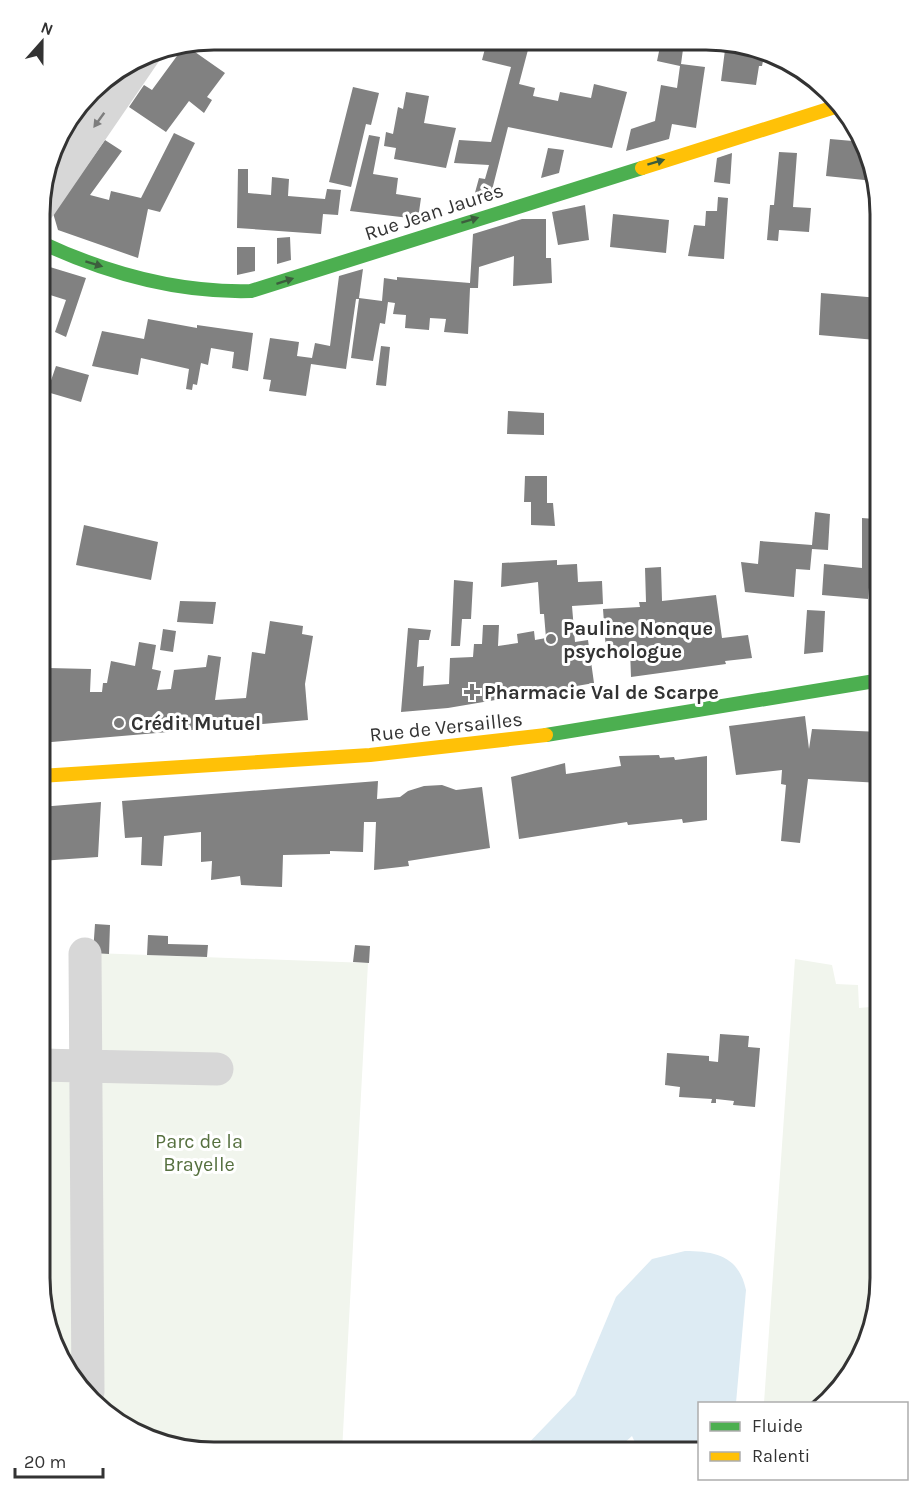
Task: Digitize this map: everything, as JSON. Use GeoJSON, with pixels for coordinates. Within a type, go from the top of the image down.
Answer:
{"type":"FeatureCollection","features":[{"type":"Feature","properties":{"kind":"street"},"geometry":{"type":"LineString","coordinates":[[52,189],[133,71]]}},
{"type":"Feature","properties":{"kind":"street","name":"Rue Jean Jaurès"},"geometry":{"type":"LineString","coordinates":[[50,247],[68,256],[151,280],[220,292],[251,291],[831,108]]}},
{"type":"Feature","properties":{"kind":"street","name":"Rue de Versailles"},"geometry":{"type":"LineString","coordinates":[[50,775],[370,755],[492,743],[716,705],[852,686],[870,677]]}},
{"type":"Feature","properties":{"kind":"street"},"geometry":{"type":"LineString","coordinates":[[85,954],[88,1067],[88,1383]]}},
{"type":"Feature","properties":{"kind":"street"},"geometry":{"type":"LineString","coordinates":[[50,1065],[217,1069]]}},
{"type":"Feature","properties":{"kind":"green space","name":"Parc de la Brayelle"},"geometry":{"type":"Polygon","coordinates":[[[94,953],[368,963],[343,1442],[214,1442],[171,1437],[132,1421],[114,1409],[83,1378],[71,1360],[58,1331],[50,1289],[50,1049],[76,1050],[94,953]]]}},
{"type":"Feature","properties":{"kind":"green space"},"geometry":{"type":"Polygon","coordinates":[[[795,959],[832,965],[836,984],[858,985],[859,1008],[870,1007],[870,1289],[862,1331],[854,1351],[830,1387],[815,1402],[764,1402],[795,959]]]}},
{"type":"Feature","properties":{"kind":"shaded area"},"geometry":{"type":"Polygon","coordinates":[[[685,1251],[707,1252],[725,1258],[738,1270],[746,1290],[736,1402],[698,1402],[698,1442],[635,1442],[632,1436],[625,1442],[530,1442],[575,1395],[616,1297],[652,1259],[685,1251]]]}},
{"type":"Feature","properties":{"kind":"building"},"geometry":{"type":"Polygon","coordinates":[[[485,50],[528,50],[519,84],[535,88],[533,96],[558,101],[560,92],[591,98],[594,84],[627,92],[612,148],[508,127],[491,194],[473,200],[479,178],[485,179],[489,165],[454,163],[459,140],[491,142],[511,67],[482,60],[485,50]]]}},
{"type":"Feature","properties":{"kind":"building"},"geometry":{"type":"Polygon","coordinates":[[[659,50],[683,50],[681,64],[705,67],[696,128],[672,124],[669,139],[626,151],[631,129],[655,121],[661,85],[677,88],[680,66],[657,61],[659,50]]]}},
{"type":"Feature","properties":{"kind":"building"},"geometry":{"type":"Polygon","coordinates":[[[194,51],[225,73],[207,97],[212,100],[204,113],[189,101],[166,132],[129,107],[144,85],[152,90],[179,54],[182,53],[194,51]]]}},
{"type":"Feature","properties":{"kind":"building"},"geometry":{"type":"Polygon","coordinates":[[[725,51],[749,55],[770,62],[763,61],[762,66],[759,66],[756,85],[721,81],[725,51]]]}},
{"type":"Feature","properties":{"kind":"building"},"geometry":{"type":"Polygon","coordinates":[[[353,87],[379,93],[371,125],[366,124],[351,187],[329,182],[353,87]]]}},
{"type":"Feature","properties":{"kind":"building"},"geometry":{"type":"Polygon","coordinates":[[[406,92],[429,96],[424,123],[456,128],[446,168],[394,159],[396,148],[384,146],[386,132],[393,134],[398,107],[403,109],[406,92]]]}},
{"type":"Feature","properties":{"kind":"building"},"geometry":{"type":"Polygon","coordinates":[[[174,133],[195,143],[160,212],[148,209],[138,258],[58,230],[53,213],[105,140],[122,151],[90,195],[109,200],[111,191],[141,198],[174,133]]]}},
{"type":"Feature","properties":{"kind":"building"},"geometry":{"type":"Polygon","coordinates":[[[369,135],[380,137],[373,174],[398,178],[396,194],[421,198],[418,219],[350,211],[369,135]]]}},
{"type":"Feature","properties":{"kind":"building"},"geometry":{"type":"Polygon","coordinates":[[[830,139],[853,141],[862,161],[867,180],[826,176],[830,139]]]}},
{"type":"Feature","properties":{"kind":"building"},"geometry":{"type":"Polygon","coordinates":[[[548,148],[564,150],[559,173],[541,178],[548,148]]]}},
{"type":"Feature","properties":{"kind":"building"},"geometry":{"type":"Polygon","coordinates":[[[779,152],[797,153],[793,207],[811,208],[809,232],[779,230],[778,241],[767,240],[770,205],[774,205],[779,152]]]}},
{"type":"Feature","properties":{"kind":"building"},"geometry":{"type":"Polygon","coordinates":[[[732,153],[730,184],[714,182],[717,158],[732,153]]]}},
{"type":"Feature","properties":{"kind":"building"},"geometry":{"type":"Polygon","coordinates":[[[238,169],[248,169],[248,193],[271,195],[272,177],[289,179],[288,196],[325,199],[327,189],[341,190],[338,215],[323,214],[321,234],[237,228],[238,169]]]}},
{"type":"Feature","properties":{"kind":"building"},"geometry":{"type":"Polygon","coordinates":[[[718,197],[728,198],[724,259],[688,256],[694,225],[705,226],[706,211],[717,211],[718,197]]]}},
{"type":"Feature","properties":{"kind":"building"},"geometry":{"type":"Polygon","coordinates":[[[585,205],[589,240],[558,245],[552,212],[585,205]]]}},
{"type":"Feature","properties":{"kind":"building"},"geometry":{"type":"Polygon","coordinates":[[[613,214],[669,220],[666,253],[610,247],[613,214]]]}},
{"type":"Feature","properties":{"kind":"building"},"geometry":{"type":"Polygon","coordinates":[[[522,219],[546,219],[546,258],[551,258],[552,283],[513,286],[514,256],[479,267],[478,288],[470,288],[468,334],[444,332],[446,319],[430,318],[429,330],[405,328],[406,315],[393,314],[395,303],[388,302],[385,324],[380,323],[373,361],[351,358],[359,299],[356,299],[346,369],[311,364],[306,396],[269,391],[271,380],[263,379],[270,338],[299,342],[297,356],[312,358],[315,343],[330,346],[339,276],[363,269],[359,298],[382,301],[384,278],[470,283],[473,234],[522,219]]]}},
{"type":"Feature","properties":{"kind":"building"},"geometry":{"type":"Polygon","coordinates":[[[290,237],[291,260],[277,264],[277,238],[290,237]]]}},
{"type":"Feature","properties":{"kind":"building"},"geometry":{"type":"Polygon","coordinates":[[[237,247],[255,247],[255,271],[237,275],[237,247]]]}},
{"type":"Feature","properties":{"kind":"building"},"geometry":{"type":"Polygon","coordinates":[[[50,267],[86,278],[66,337],[55,332],[66,300],[50,295],[50,267]]]}},
{"type":"Feature","properties":{"kind":"building"},"geometry":{"type":"Polygon","coordinates":[[[821,293],[870,297],[870,339],[819,335],[821,293]]]}},
{"type":"Feature","properties":{"kind":"building"},"geometry":{"type":"Polygon","coordinates":[[[148,319],[197,328],[197,325],[253,333],[248,371],[232,368],[234,352],[211,348],[208,365],[201,363],[197,385],[193,384],[192,390],[186,389],[189,369],[141,358],[138,375],[92,366],[102,331],[144,339],[148,319]]]}},
{"type":"Feature","properties":{"kind":"building"},"geometry":{"type":"Polygon","coordinates":[[[381,346],[390,347],[386,386],[376,385],[381,346]]]}},
{"type":"Feature","properties":{"kind":"building"},"geometry":{"type":"Polygon","coordinates":[[[56,366],[89,375],[81,402],[50,393],[50,383],[56,366]]]}},
{"type":"Feature","properties":{"kind":"building"},"geometry":{"type":"Polygon","coordinates":[[[508,411],[544,413],[544,435],[507,434],[508,411]]]}},
{"type":"Feature","properties":{"kind":"building"},"geometry":{"type":"Polygon","coordinates":[[[525,476],[547,476],[547,503],[553,503],[555,526],[531,525],[531,502],[524,502],[525,476]]]}},
{"type":"Feature","properties":{"kind":"building"},"geometry":{"type":"Polygon","coordinates":[[[815,512],[830,514],[828,550],[812,549],[810,570],[796,569],[794,597],[745,592],[741,562],[758,564],[760,541],[812,545],[815,512]]]}},
{"type":"Feature","properties":{"kind":"building"},"geometry":{"type":"Polygon","coordinates":[[[862,518],[870,519],[868,599],[822,595],[824,564],[862,568],[862,518]]]}},
{"type":"Feature","properties":{"kind":"building"},"geometry":{"type":"Polygon","coordinates":[[[84,525],[158,542],[151,580],[76,565],[84,525]]]}},
{"type":"Feature","properties":{"kind":"building"},"geometry":{"type":"Polygon","coordinates":[[[557,560],[557,565],[577,564],[578,582],[602,581],[603,604],[572,606],[575,642],[588,640],[594,683],[448,708],[401,712],[408,628],[431,630],[429,640],[419,640],[417,667],[424,666],[423,686],[449,684],[450,658],[473,657],[474,644],[482,644],[483,625],[499,625],[498,646],[518,643],[517,634],[534,631],[535,640],[546,638],[544,614],[540,614],[538,582],[501,587],[502,563],[557,560]]]}},
{"type":"Feature","properties":{"kind":"building"},"geometry":{"type":"Polygon","coordinates":[[[661,567],[662,601],[716,595],[722,638],[748,635],[752,658],[725,661],[726,664],[631,677],[630,650],[606,651],[603,609],[640,607],[639,602],[646,602],[645,568],[661,567]]]}},
{"type":"Feature","properties":{"kind":"building"},"geometry":{"type":"Polygon","coordinates":[[[454,580],[473,582],[471,619],[462,619],[460,646],[451,646],[454,580]]]}},
{"type":"Feature","properties":{"kind":"building"},"geometry":{"type":"Polygon","coordinates":[[[180,601],[216,602],[213,624],[177,622],[180,601]]]}},
{"type":"Feature","properties":{"kind":"building"},"geometry":{"type":"Polygon","coordinates":[[[807,610],[825,611],[823,652],[804,654],[807,610]]]}},
{"type":"Feature","properties":{"kind":"building"},"geometry":{"type":"Polygon","coordinates":[[[270,621],[303,626],[302,634],[313,636],[305,684],[308,720],[50,742],[50,668],[91,669],[90,692],[102,692],[103,683],[107,683],[111,661],[135,666],[139,642],[156,645],[152,669],[161,671],[157,690],[171,689],[174,670],[206,667],[208,655],[221,657],[215,700],[246,698],[252,652],[265,654],[270,621]]]}},
{"type":"Feature","properties":{"kind":"building"},"geometry":{"type":"Polygon","coordinates":[[[163,629],[176,631],[173,652],[160,650],[163,629]]]}},
{"type":"Feature","properties":{"kind":"building"},"geometry":{"type":"Polygon","coordinates":[[[805,716],[809,749],[812,729],[870,732],[870,782],[808,779],[800,843],[781,841],[786,785],[781,784],[782,770],[736,775],[729,726],[805,716]]]}},
{"type":"Feature","properties":{"kind":"building"},"geometry":{"type":"Polygon","coordinates":[[[659,755],[660,758],[674,757],[675,760],[707,756],[707,820],[683,823],[682,819],[628,825],[627,822],[519,839],[511,777],[565,763],[566,774],[621,766],[619,756],[659,755]]]}},
{"type":"Feature","properties":{"kind":"building"},"geometry":{"type":"Polygon","coordinates":[[[378,781],[377,799],[400,797],[408,791],[424,786],[442,785],[456,790],[482,787],[490,848],[408,861],[409,866],[374,870],[376,822],[364,822],[363,852],[330,851],[330,854],[283,855],[282,887],[241,885],[240,876],[211,880],[212,861],[201,862],[201,832],[164,836],[162,866],[141,865],[142,837],[125,838],[122,801],[378,781]]]}},
{"type":"Feature","properties":{"kind":"building"},"geometry":{"type":"Polygon","coordinates":[[[101,802],[98,857],[50,860],[50,806],[101,802]]]}},
{"type":"Feature","properties":{"kind":"building"},"geometry":{"type":"Polygon","coordinates":[[[95,924],[110,925],[109,954],[93,953],[95,924]]]}},
{"type":"Feature","properties":{"kind":"building"},"geometry":{"type":"Polygon","coordinates":[[[148,935],[168,936],[168,944],[208,945],[207,957],[147,955],[148,935]]]}},
{"type":"Feature","properties":{"kind":"building"},"geometry":{"type":"Polygon","coordinates":[[[355,945],[370,946],[369,963],[353,962],[355,945]]]}},
{"type":"Feature","properties":{"kind":"building"},"geometry":{"type":"Polygon","coordinates":[[[720,1034],[749,1036],[748,1047],[760,1048],[755,1107],[733,1105],[734,1101],[716,1099],[716,1103],[711,1103],[712,1099],[679,1097],[680,1087],[665,1085],[667,1053],[709,1056],[709,1061],[718,1062],[720,1034]]]}},
{"type":"Feature","properties":{"kind":"traffic: fast"},"geometry":{"type":"LineString","coordinates":[[50,246],[117,272],[170,285],[197,289],[251,291],[642,168]]}},
{"type":"Feature","properties":{"kind":"traffic: fast"},"geometry":{"type":"LineString","coordinates":[[546,735],[870,682]]}},
{"type":"Feature","properties":{"kind":"traffic: slow"},"geometry":{"type":"LineString","coordinates":[[642,168],[831,108]]}},
{"type":"Feature","properties":{"kind":"traffic: slow"},"geometry":{"type":"LineString","coordinates":[[50,775],[370,755],[546,735]]}},
{"type":"Feature","properties":{"kind":"place","name":"Pauline Nonque psychologue"},"geometry":{"type":"Point","coordinates":[551,639]}},
{"type":"Feature","properties":{"kind":"place","name":"Pharmacie Val de Scarpe"},"geometry":{"type":"Point","coordinates":[472,692]}},
{"type":"Feature","properties":{"kind":"place","name":"Crédit Mutuel"},"geometry":{"type":"Point","coordinates":[119,723]}}]}
